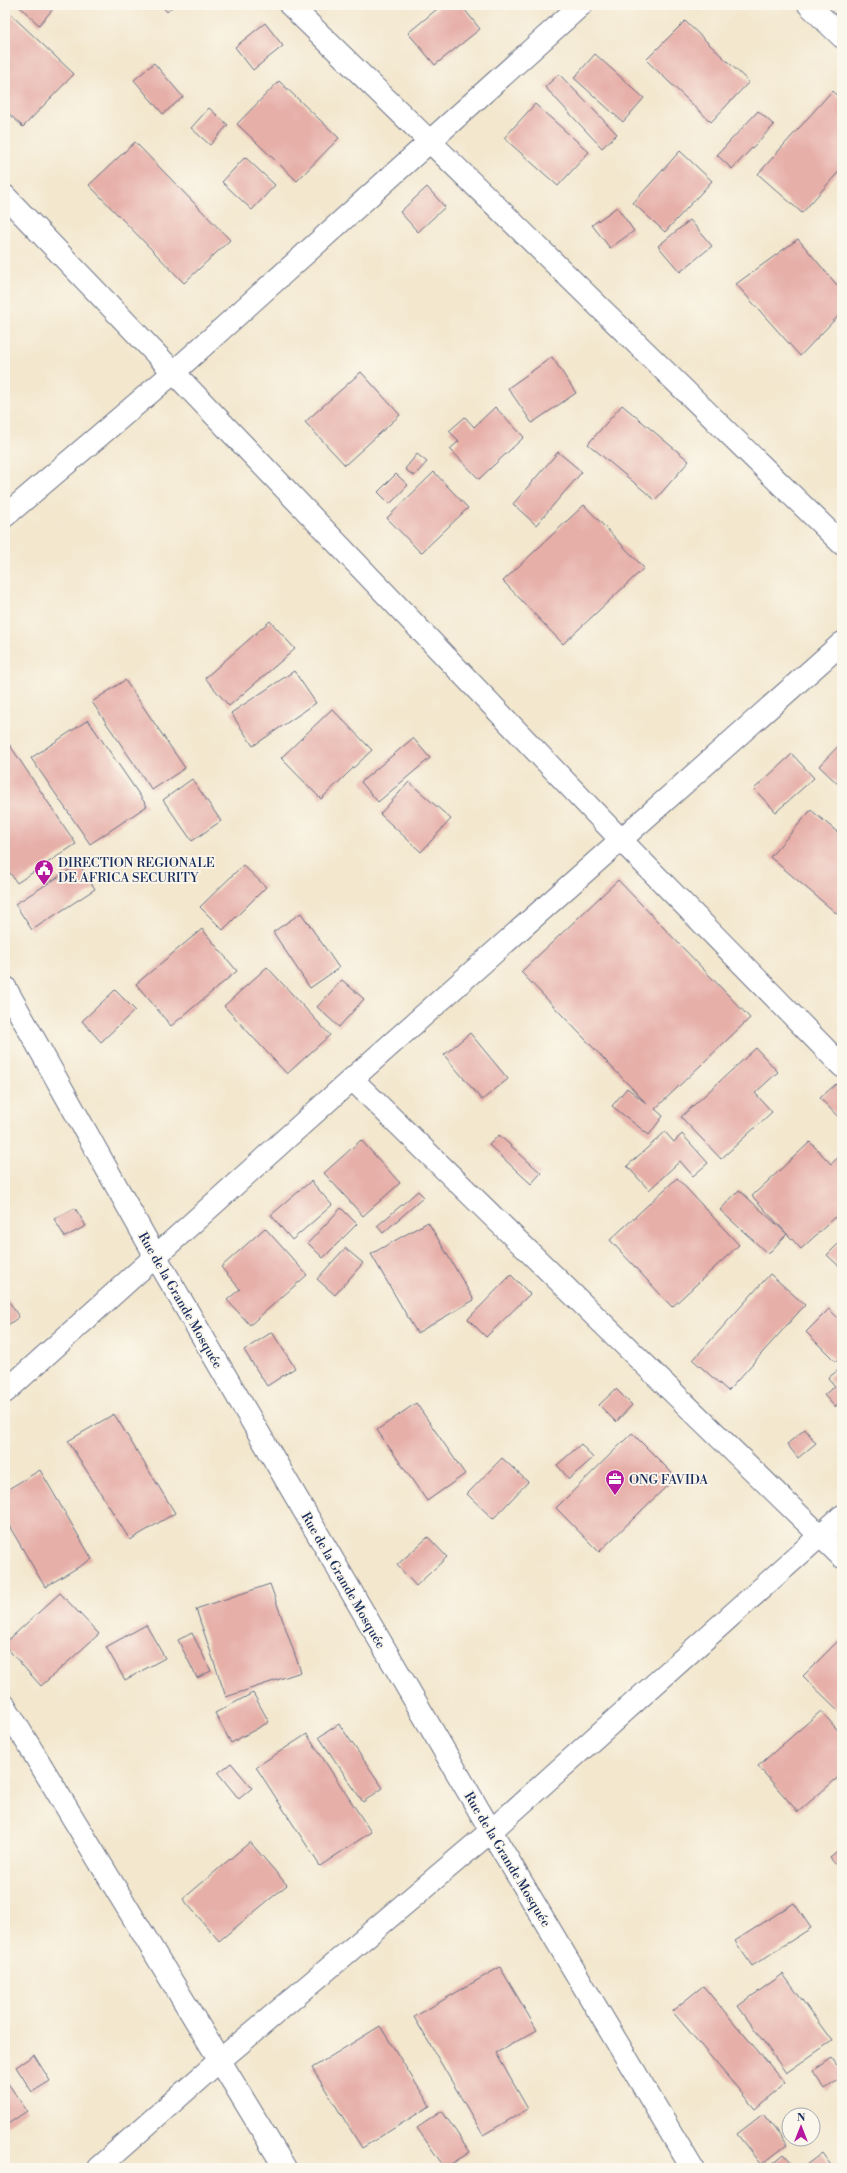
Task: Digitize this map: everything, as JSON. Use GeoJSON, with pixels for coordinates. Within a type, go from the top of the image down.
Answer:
{"type":"FeatureCollection","features":[{"type":"Feature","properties":{"kind":"street"},"geometry":{"type":"LineString","coordinates":[[290,5],[842,544]]}},
{"type":"Feature","properties":{"kind":"street"},"geometry":{"type":"LineString","coordinates":[[5,516],[173,373],[581,5]]}},
{"type":"Feature","properties":{"kind":"street"},"geometry":{"type":"LineString","coordinates":[[809,5],[842,37]]}},
{"type":"Feature","properties":{"kind":"street"},"geometry":{"type":"LineString","coordinates":[[5,196],[622,841],[842,1066]]}},
{"type":"Feature","properties":{"kind":"street"},"geometry":{"type":"LineString","coordinates":[[5,1392],[352,1079],[622,841],[842,643]]}},
{"type":"Feature","properties":{"kind":"street","name":"Rue de la Grande Mosquée"},"geometry":{"type":"LineString","coordinates":[[5,987],[156,1257],[491,1831],[692,2168]]}},
{"type":"Feature","properties":{"kind":"street"},"geometry":{"type":"LineString","coordinates":[[352,1079],[842,1557]]}},
{"type":"Feature","properties":{"kind":"street"},"geometry":{"type":"LineString","coordinates":[[98,2168],[219,2061],[491,1831],[842,1516]]}},
{"type":"Feature","properties":{"kind":"street"},"geometry":{"type":"LineString","coordinates":[[5,1706],[284,2168]]}},
{"type":"Feature","properties":{"kind":"building"},"geometry":{"type":"Polygon","coordinates":[[[18,5],[51,5],[54,8],[39,25],[18,5]]]}},
{"type":"Feature","properties":{"kind":"building"},"geometry":{"type":"Polygon","coordinates":[[[161,5],[174,5],[167,12],[161,5]]]}},
{"type":"Feature","properties":{"kind":"building"},"geometry":{"type":"Polygon","coordinates":[[[442,5],[461,5],[480,29],[435,65],[408,33],[442,5]]]}},
{"type":"Feature","properties":{"kind":"building"},"geometry":{"type":"Polygon","coordinates":[[[5,9],[74,74],[23,127],[5,110],[5,9]]]}},
{"type":"Feature","properties":{"kind":"building"},"geometry":{"type":"Polygon","coordinates":[[[685,21],[749,82],[711,122],[646,60],[685,21]]]}},
{"type":"Feature","properties":{"kind":"building"},"geometry":{"type":"Polygon","coordinates":[[[265,23],[283,46],[253,70],[235,47],[265,23]]]}},
{"type":"Feature","properties":{"kind":"building"},"geometry":{"type":"Polygon","coordinates":[[[595,54],[644,98],[623,122],[574,78],[595,54]]]}},
{"type":"Feature","properties":{"kind":"building"},"geometry":{"type":"Polygon","coordinates":[[[154,63],[183,97],[163,114],[134,80],[154,63]]]}},
{"type":"Feature","properties":{"kind":"building"},"geometry":{"type":"Polygon","coordinates":[[[559,74],[617,134],[602,148],[545,87],[559,74]]]}},
{"type":"Feature","properties":{"kind":"building"},"geometry":{"type":"Polygon","coordinates":[[[279,81],[339,138],[297,181],[237,124],[279,81]]]}},
{"type":"Feature","properties":{"kind":"building"},"geometry":{"type":"Polygon","coordinates":[[[832,91],[842,100],[842,168],[802,213],[758,174],[832,91]]]}},
{"type":"Feature","properties":{"kind":"building"},"geometry":{"type":"Polygon","coordinates":[[[535,104],[589,152],[558,186],[504,138],[535,104]]]}},
{"type":"Feature","properties":{"kind":"building"},"geometry":{"type":"Polygon","coordinates":[[[209,108],[228,125],[210,145],[191,128],[209,108]]]}},
{"type":"Feature","properties":{"kind":"building"},"geometry":{"type":"Polygon","coordinates":[[[758,111],[774,125],[732,169],[717,155],[758,111]]]}},
{"type":"Feature","properties":{"kind":"building"},"geometry":{"type":"Polygon","coordinates":[[[135,142],[230,240],[184,283],[89,185],[135,142]]]}},
{"type":"Feature","properties":{"kind":"building"},"geometry":{"type":"Polygon","coordinates":[[[680,151],[712,181],[665,232],[633,203],[680,151]]]}},
{"type":"Feature","properties":{"kind":"building"},"geometry":{"type":"Polygon","coordinates":[[[245,157],[275,185],[252,210],[222,182],[245,157]]]}},
{"type":"Feature","properties":{"kind":"building"},"geometry":{"type":"Polygon","coordinates":[[[427,187],[445,207],[418,232],[400,212],[427,187]]]}},
{"type":"Feature","properties":{"kind":"building"},"geometry":{"type":"Polygon","coordinates":[[[617,207],[634,231],[610,248],[592,225],[617,207]]]}},
{"type":"Feature","properties":{"kind":"building"},"geometry":{"type":"Polygon","coordinates":[[[690,220],[712,246],[680,272],[658,246],[690,220]]]}},
{"type":"Feature","properties":{"kind":"building"},"geometry":{"type":"Polygon","coordinates":[[[798,239],[842,291],[842,312],[800,356],[736,284],[798,239]]]}},
{"type":"Feature","properties":{"kind":"building"},"geometry":{"type":"Polygon","coordinates":[[[552,357],[576,393],[532,423],[508,388],[552,357]]]}},
{"type":"Feature","properties":{"kind":"building"},"geometry":{"type":"Polygon","coordinates":[[[361,372],[400,415],[345,465],[305,422],[361,372]]]}},
{"type":"Feature","properties":{"kind":"building"},"geometry":{"type":"Polygon","coordinates":[[[622,405],[689,461],[655,500],[588,444],[622,405]]]}},
{"type":"Feature","properties":{"kind":"building"},"geometry":{"type":"Polygon","coordinates":[[[495,407],[524,437],[479,479],[450,449],[459,441],[449,431],[465,417],[474,427],[495,407]]]}},
{"type":"Feature","properties":{"kind":"building"},"geometry":{"type":"Polygon","coordinates":[[[558,452],[582,472],[536,525],[513,504],[558,452]]]}},
{"type":"Feature","properties":{"kind":"building"},"geometry":{"type":"Polygon","coordinates":[[[417,454],[427,462],[414,476],[405,469],[417,454]]]}},
{"type":"Feature","properties":{"kind":"building"},"geometry":{"type":"Polygon","coordinates":[[[434,472],[468,508],[421,553],[387,518],[434,472]]]}},
{"type":"Feature","properties":{"kind":"building"},"geometry":{"type":"Polygon","coordinates":[[[396,474],[408,485],[390,504],[378,492],[396,474]]]}},
{"type":"Feature","properties":{"kind":"building"},"geometry":{"type":"Polygon","coordinates":[[[584,505],[644,568],[563,644],[503,581],[584,505]]]}},
{"type":"Feature","properties":{"kind":"building"},"geometry":{"type":"Polygon","coordinates":[[[270,621],[295,649],[229,706],[205,678],[270,621]]]}},
{"type":"Feature","properties":{"kind":"building"},"geometry":{"type":"Polygon","coordinates":[[[294,671],[316,703],[253,746],[231,713],[294,671]]]}},
{"type":"Feature","properties":{"kind":"building"},"geometry":{"type":"Polygon","coordinates":[[[125,680],[185,768],[152,790],[92,702],[125,680]]]}},
{"type":"Feature","properties":{"kind":"building"},"geometry":{"type":"Polygon","coordinates":[[[332,709],[372,750],[321,799],[281,758],[332,709]]]}},
{"type":"Feature","properties":{"kind":"building"},"geometry":{"type":"Polygon","coordinates":[[[88,720],[147,806],[90,844],[31,758],[88,720]]]}},
{"type":"Feature","properties":{"kind":"building"},"geometry":{"type":"Polygon","coordinates":[[[413,738],[430,758],[378,802],[361,782],[413,738]]]}},
{"type":"Feature","properties":{"kind":"building"},"geometry":{"type":"Polygon","coordinates":[[[842,742],[842,788],[819,766],[842,742]]]}},
{"type":"Feature","properties":{"kind":"building"},"geometry":{"type":"Polygon","coordinates":[[[9,744],[76,844],[17,883],[5,866],[5,746],[9,744]]]}},
{"type":"Feature","properties":{"kind":"building"},"geometry":{"type":"Polygon","coordinates":[[[792,754],[814,778],[776,812],[754,789],[792,754]]]}},
{"type":"Feature","properties":{"kind":"building"},"geometry":{"type":"Polygon","coordinates":[[[192,779],[221,821],[192,841],[163,800],[192,779]]]}},
{"type":"Feature","properties":{"kind":"building"},"geometry":{"type":"Polygon","coordinates":[[[409,782],[451,819],[421,852],[380,814],[409,782]]]}},
{"type":"Feature","properties":{"kind":"building"},"geometry":{"type":"Polygon","coordinates":[[[811,810],[842,836],[842,906],[836,913],[770,857],[811,810]]]}},
{"type":"Feature","properties":{"kind":"building"},"geometry":{"type":"Polygon","coordinates":[[[79,864],[95,889],[32,930],[15,904],[79,864]]]}},
{"type":"Feature","properties":{"kind":"building"},"geometry":{"type":"Polygon","coordinates":[[[243,865],[266,887],[223,930],[200,907],[243,865]]]}},
{"type":"Feature","properties":{"kind":"building"},"geometry":{"type":"Polygon","coordinates":[[[618,880],[750,1018],[655,1109],[663,1116],[649,1135],[612,1106],[627,1088],[647,1104],[521,972],[618,880]]]}},
{"type":"Feature","properties":{"kind":"building"},"geometry":{"type":"Polygon","coordinates":[[[301,913],[339,968],[310,988],[273,932],[301,913]]]}},
{"type":"Feature","properties":{"kind":"building"},"geometry":{"type":"Polygon","coordinates":[[[202,929],[237,971],[171,1026],[136,984],[202,929]]]}},
{"type":"Feature","properties":{"kind":"building"},"geometry":{"type":"Polygon","coordinates":[[[267,967],[330,1035],[287,1074],[224,1006],[267,967]]]}},
{"type":"Feature","properties":{"kind":"building"},"geometry":{"type":"Polygon","coordinates":[[[342,980],[364,999],[339,1027],[317,1007],[342,980]]]}},
{"type":"Feature","properties":{"kind":"building"},"geometry":{"type":"Polygon","coordinates":[[[115,990],[135,1010],[101,1042],[82,1021],[115,990]]]}},
{"type":"Feature","properties":{"kind":"building"},"geometry":{"type":"Polygon","coordinates":[[[470,1033],[508,1079],[482,1100],[444,1055],[470,1033]]]}},
{"type":"Feature","properties":{"kind":"building"},"geometry":{"type":"Polygon","coordinates":[[[756,1048],[778,1072],[755,1093],[772,1112],[721,1159],[681,1117],[756,1048]]]}},
{"type":"Feature","properties":{"kind":"building"},"geometry":{"type":"Polygon","coordinates":[[[836,1084],[842,1090],[842,1121],[820,1098],[836,1084]]]}},
{"type":"Feature","properties":{"kind":"building"},"geometry":{"type":"Polygon","coordinates":[[[665,1132],[674,1142],[682,1134],[708,1163],[693,1176],[680,1161],[649,1190],[627,1166],[665,1132]]]}},
{"type":"Feature","properties":{"kind":"building"},"geometry":{"type":"Polygon","coordinates":[[[499,1135],[541,1173],[531,1184],[489,1145],[499,1135]]]}},
{"type":"Feature","properties":{"kind":"building"},"geometry":{"type":"Polygon","coordinates":[[[361,1140],[400,1183],[363,1216],[324,1173],[361,1140]]]}},
{"type":"Feature","properties":{"kind":"building"},"geometry":{"type":"Polygon","coordinates":[[[810,1142],[831,1164],[842,1154],[842,1211],[801,1249],[752,1196],[810,1142]]]}},
{"type":"Feature","properties":{"kind":"building"},"geometry":{"type":"Polygon","coordinates":[[[677,1178],[739,1245],[672,1307],[610,1240],[677,1178]]]}},
{"type":"Feature","properties":{"kind":"building"},"geometry":{"type":"Polygon","coordinates":[[[311,1181],[332,1205],[292,1240],[271,1215],[311,1181]]]}},
{"type":"Feature","properties":{"kind":"building"},"geometry":{"type":"Polygon","coordinates":[[[739,1190],[787,1234],[768,1254],[720,1210],[739,1190]]]}},
{"type":"Feature","properties":{"kind":"building"},"geometry":{"type":"Polygon","coordinates":[[[418,1191],[424,1197],[383,1233],[377,1226],[418,1191]]]}},
{"type":"Feature","properties":{"kind":"building"},"geometry":{"type":"Polygon","coordinates":[[[75,1208],[86,1226],[65,1237],[54,1219],[75,1208]]]}},
{"type":"Feature","properties":{"kind":"building"},"geometry":{"type":"Polygon","coordinates":[[[341,1208],[357,1224],[323,1258],[308,1243],[341,1208]]]}},
{"type":"Feature","properties":{"kind":"building"},"geometry":{"type":"Polygon","coordinates":[[[428,1222],[474,1300],[417,1333],[371,1254],[428,1222]]]}},
{"type":"Feature","properties":{"kind":"building"},"geometry":{"type":"Polygon","coordinates":[[[265,1228],[307,1275],[250,1325],[227,1300],[240,1289],[221,1267],[265,1228]]]}},
{"type":"Feature","properties":{"kind":"building"},"geometry":{"type":"Polygon","coordinates":[[[842,1240],[842,1269],[827,1255],[842,1240]]]}},
{"type":"Feature","properties":{"kind":"building"},"geometry":{"type":"Polygon","coordinates":[[[345,1248],[363,1263],[335,1295],[317,1279],[345,1248]]]}},
{"type":"Feature","properties":{"kind":"building"},"geometry":{"type":"Polygon","coordinates":[[[770,1274],[805,1305],[728,1391],[693,1360],[770,1274]]]}},
{"type":"Feature","properties":{"kind":"building"},"geometry":{"type":"Polygon","coordinates":[[[511,1275],[530,1294],[486,1337],[468,1319],[511,1275]]]}},
{"type":"Feature","properties":{"kind":"building"},"geometry":{"type":"Polygon","coordinates":[[[5,1295],[19,1317],[5,1327],[5,1295]]]}},
{"type":"Feature","properties":{"kind":"building"},"geometry":{"type":"Polygon","coordinates":[[[829,1309],[842,1322],[842,1356],[836,1362],[806,1332],[829,1309]]]}},
{"type":"Feature","properties":{"kind":"building"},"geometry":{"type":"Polygon","coordinates":[[[272,1332],[295,1368],[267,1386],[244,1350],[272,1332]]]}},
{"type":"Feature","properties":{"kind":"building"},"geometry":{"type":"Polygon","coordinates":[[[842,1367],[842,1401],[835,1407],[824,1395],[835,1386],[828,1378],[842,1367]]]}},
{"type":"Feature","properties":{"kind":"building"},"geometry":{"type":"Polygon","coordinates":[[[616,1389],[632,1405],[616,1422],[599,1405],[616,1389]]]}},
{"type":"Feature","properties":{"kind":"building"},"geometry":{"type":"Polygon","coordinates":[[[416,1403],[465,1474],[427,1501],[377,1430],[416,1403]]]}},
{"type":"Feature","properties":{"kind":"building"},"geometry":{"type":"Polygon","coordinates":[[[114,1414],[175,1513],[130,1540],[68,1441],[114,1414]]]}},
{"type":"Feature","properties":{"kind":"building"},"geometry":{"type":"Polygon","coordinates":[[[805,1429],[816,1443],[798,1458],[787,1444],[805,1429]]]}},
{"type":"Feature","properties":{"kind":"building"},"geometry":{"type":"Polygon","coordinates":[[[632,1433],[676,1477],[599,1552],[556,1508],[632,1433]]]}},
{"type":"Feature","properties":{"kind":"building"},"geometry":{"type":"Polygon","coordinates":[[[581,1444],[593,1458],[569,1479],[557,1465],[581,1444]]]}},
{"type":"Feature","properties":{"kind":"building"},"geometry":{"type":"Polygon","coordinates":[[[502,1458],[528,1482],[493,1519],[467,1494],[502,1458]]]}},
{"type":"Feature","properties":{"kind":"building"},"geometry":{"type":"Polygon","coordinates":[[[40,1470],[92,1559],[45,1587],[5,1519],[5,1491],[40,1470]]]}},
{"type":"Feature","properties":{"kind":"building"},"geometry":{"type":"Polygon","coordinates":[[[428,1537],[447,1557],[416,1586],[397,1565],[428,1537]]]}},
{"type":"Feature","properties":{"kind":"building"},"geometry":{"type":"Polygon","coordinates":[[[270,1584],[301,1672],[226,1697],[196,1609],[270,1584]]]}},
{"type":"Feature","properties":{"kind":"building"},"geometry":{"type":"Polygon","coordinates":[[[60,1593],[99,1634],[41,1686],[5,1646],[5,1643],[60,1593]]]}},
{"type":"Feature","properties":{"kind":"building"},"geometry":{"type":"Polygon","coordinates":[[[146,1625],[165,1658],[125,1680],[106,1647],[146,1625]]]}},
{"type":"Feature","properties":{"kind":"building"},"geometry":{"type":"Polygon","coordinates":[[[192,1633],[211,1671],[197,1678],[178,1640],[192,1633]]]}},
{"type":"Feature","properties":{"kind":"building"},"geometry":{"type":"Polygon","coordinates":[[[840,1639],[842,1642],[842,1714],[803,1676],[840,1639]]]}},
{"type":"Feature","properties":{"kind":"building"},"geometry":{"type":"Polygon","coordinates":[[[253,1693],[269,1722],[231,1743],[215,1713],[253,1693]]]}},
{"type":"Feature","properties":{"kind":"building"},"geometry":{"type":"Polygon","coordinates":[[[821,1711],[842,1735],[842,1774],[798,1812],[758,1766],[821,1711]]]}},
{"type":"Feature","properties":{"kind":"building"},"geometry":{"type":"Polygon","coordinates":[[[339,1724],[383,1788],[363,1802],[319,1737],[339,1724]]]}},
{"type":"Feature","properties":{"kind":"building"},"geometry":{"type":"Polygon","coordinates":[[[307,1734],[371,1832],[320,1866],[256,1767],[307,1734]]]}},
{"type":"Feature","properties":{"kind":"building"},"geometry":{"type":"Polygon","coordinates":[[[231,1763],[252,1788],[239,1799],[218,1773],[231,1763]]]}},
{"type":"Feature","properties":{"kind":"building"},"geometry":{"type":"Polygon","coordinates":[[[250,1842],[287,1885],[219,1941],[183,1899],[250,1842]]]}},
{"type":"Feature","properties":{"kind":"building"},"geometry":{"type":"Polygon","coordinates":[[[842,1848],[842,1872],[830,1858],[842,1848]]]}},
{"type":"Feature","properties":{"kind":"building"},"geometry":{"type":"Polygon","coordinates":[[[794,1903],[811,1928],[752,1966],[735,1941],[794,1903]]]}},
{"type":"Feature","properties":{"kind":"building"},"geometry":{"type":"Polygon","coordinates":[[[500,1967],[537,2030],[496,2053],[528,2109],[483,2135],[414,2017],[500,1967]]]}},
{"type":"Feature","properties":{"kind":"building"},"geometry":{"type":"Polygon","coordinates":[[[783,1974],[832,2041],[786,2073],[738,2006],[783,1974]]]}},
{"type":"Feature","properties":{"kind":"building"},"geometry":{"type":"Polygon","coordinates":[[[703,1986],[785,2083],[755,2109],[672,2011],[703,1986]]]}},
{"type":"Feature","properties":{"kind":"building"},"geometry":{"type":"Polygon","coordinates":[[[380,2026],[430,2106],[362,2148],[312,2068],[380,2026]]]}},
{"type":"Feature","properties":{"kind":"building"},"geometry":{"type":"Polygon","coordinates":[[[34,2055],[50,2081],[32,2092],[16,2067],[34,2055]]]}},
{"type":"Feature","properties":{"kind":"building"},"geometry":{"type":"Polygon","coordinates":[[[832,2058],[842,2073],[842,2077],[825,2089],[813,2071],[832,2058]]]}},
{"type":"Feature","properties":{"kind":"building"},"geometry":{"type":"Polygon","coordinates":[[[5,2079],[27,2111],[5,2126],[5,2079]]]}},
{"type":"Feature","properties":{"kind":"building"},"geometry":{"type":"Polygon","coordinates":[[[442,2111],[470,2152],[445,2168],[417,2128],[442,2111]]]}},
{"type":"Feature","properties":{"kind":"building"},"geometry":{"type":"Polygon","coordinates":[[[763,2114],[781,2137],[781,2147],[784,2147],[761,2165],[737,2134],[763,2114]]]}},
{"type":"Feature","properties":{"kind":"building"},"geometry":{"type":"Polygon","coordinates":[[[822,2153],[833,2168],[802,2168],[822,2153]]]}},
{"type":"Feature","properties":{"kind":"building"},"geometry":{"type":"Polygon","coordinates":[[[784,2154],[793,2164],[788,2168],[767,2168],[784,2154]]]}},
{"type":"Feature","properties":{"kind":"place","name":"DIRECTION REGIONALE DE AFRICA SECURITY"},"geometry":{"type":"Point","coordinates":[44,886]}},
{"type":"Feature","properties":{"kind":"place","name":"ONG FAVIDA"},"geometry":{"type":"Point","coordinates":[615,1496]}}]}
